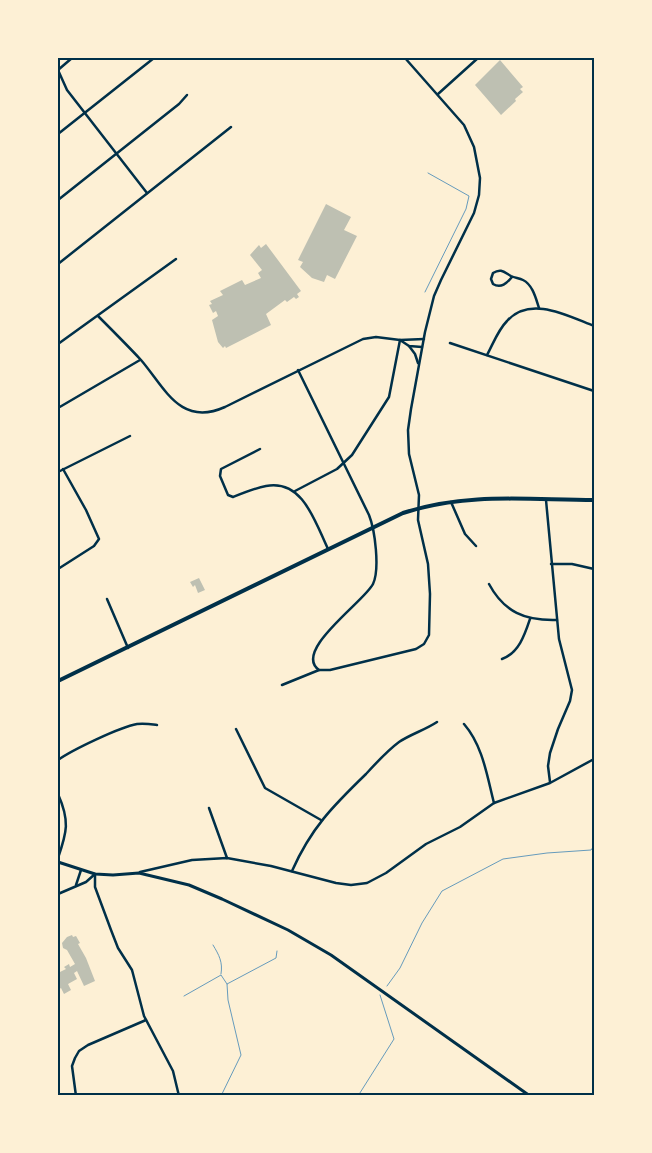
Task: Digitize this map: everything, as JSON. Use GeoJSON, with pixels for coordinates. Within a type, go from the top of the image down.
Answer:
{"type":"FeatureCollection","features":[{"type":"Feature","properties":{"kind":"main road"},"geometry":{"type":"LineString","coordinates":[[58,681],[373,526],[418,508],[451,501],[479,499],[594,500]]}},
{"type":"Feature","properties":{"kind":"street"},"geometry":{"type":"LineString","coordinates":[[72,58],[58,70],[66,90],[147,193]]}},
{"type":"Feature","properties":{"kind":"street"},"geometry":{"type":"LineString","coordinates":[[58,134],[154,58]]}},
{"type":"Feature","properties":{"kind":"street"},"geometry":{"type":"LineString","coordinates":[[282,685],[319,670],[330,670],[418,648],[427,640],[430,629],[430,578],[418,520],[419,495],[411,463],[408,438],[410,409],[424,339],[438,286],[472,219],[480,189],[477,158],[471,139],[461,120],[405,58]]}},
{"type":"Feature","properties":{"kind":"street"},"geometry":{"type":"LineString","coordinates":[[438,94],[478,58]]}},
{"type":"Feature","properties":{"kind":"street"},"geometry":{"type":"LineString","coordinates":[[58,200],[181,102],[187,95]]}},
{"type":"Feature","properties":{"kind":"street"},"geometry":{"type":"LineString","coordinates":[[58,264],[231,127]]}},
{"type":"Feature","properties":{"kind":"street"},"geometry":{"type":"LineString","coordinates":[[58,344],[176,259]]}},
{"type":"Feature","properties":{"kind":"street"},"geometry":{"type":"LineString","coordinates":[[512,277],[507,283],[500,286],[495,285],[491,280],[493,273],[499,270],[507,272],[512,277],[522,279],[529,285],[539,308]]}},
{"type":"Feature","properties":{"kind":"street"},"geometry":{"type":"LineString","coordinates":[[487,355],[501,329],[509,319],[521,312],[539,308],[554,311],[594,326]]}},
{"type":"Feature","properties":{"kind":"street"},"geometry":{"type":"LineString","coordinates":[[98,316],[140,360],[174,402],[189,410],[200,412],[219,409],[366,338],[424,339]]}},
{"type":"Feature","properties":{"kind":"street"},"geometry":{"type":"LineString","coordinates":[[400,340],[409,346],[419,364]]}},
{"type":"Feature","properties":{"kind":"street"},"geometry":{"type":"LineString","coordinates":[[295,491],[337,469],[344,463],[387,401],[392,385],[400,340]]}},
{"type":"Feature","properties":{"kind":"street"},"geometry":{"type":"LineString","coordinates":[[450,343],[594,391]]}},
{"type":"Feature","properties":{"kind":"street"},"geometry":{"type":"LineString","coordinates":[[409,346],[422,348]]}},
{"type":"Feature","properties":{"kind":"street"},"geometry":{"type":"LineString","coordinates":[[58,408],[140,360]]}},
{"type":"Feature","properties":{"kind":"street"},"geometry":{"type":"LineString","coordinates":[[298,370],[369,515],[373,526],[376,566],[374,581],[369,590],[334,625],[313,652],[315,666],[319,670]]}},
{"type":"Feature","properties":{"kind":"street"},"geometry":{"type":"LineString","coordinates":[[58,472],[130,436]]}},
{"type":"Feature","properties":{"kind":"street"},"geometry":{"type":"LineString","coordinates":[[260,449],[224,467],[220,472],[220,477],[228,495],[233,497],[269,485],[295,491],[304,502],[328,549]]}},
{"type":"Feature","properties":{"kind":"street"},"geometry":{"type":"LineString","coordinates":[[58,569],[95,545],[99,539],[86,510],[63,470]]}},
{"type":"Feature","properties":{"kind":"street"},"geometry":{"type":"LineString","coordinates":[[546,500],[560,647],[572,694],[550,753],[548,766],[550,783]]}},
{"type":"Feature","properties":{"kind":"street"},"geometry":{"type":"LineString","coordinates":[[451,501],[465,534],[476,546]]}},
{"type":"Feature","properties":{"kind":"street"},"geometry":{"type":"LineString","coordinates":[[551,564],[572,564],[594,569]]}},
{"type":"Feature","properties":{"kind":"street"},"geometry":{"type":"LineString","coordinates":[[488,584],[505,605],[516,613],[530,619],[557,620]]}},
{"type":"Feature","properties":{"kind":"street"},"geometry":{"type":"LineString","coordinates":[[108,598],[128,648]]}},
{"type":"Feature","properties":{"kind":"street"},"geometry":{"type":"LineString","coordinates":[[502,658],[512,654],[519,645],[530,619]]}},
{"type":"Feature","properties":{"kind":"street"},"geometry":{"type":"LineString","coordinates":[[292,871],[304,846],[337,800],[395,745],[408,736],[425,730],[436,722]]}},
{"type":"Feature","properties":{"kind":"street"},"geometry":{"type":"LineString","coordinates":[[464,724],[479,746],[494,803]]}},
{"type":"Feature","properties":{"kind":"street"},"geometry":{"type":"LineString","coordinates":[[58,760],[77,749],[128,726],[157,725]]}},
{"type":"Feature","properties":{"kind":"street"},"geometry":{"type":"LineString","coordinates":[[236,729],[266,789],[321,820]]}},
{"type":"Feature","properties":{"kind":"street"},"geometry":{"type":"LineString","coordinates":[[58,794],[65,812],[67,825],[58,860],[81,870],[95,874],[113,875],[136,873],[192,860],[227,858],[255,862],[344,885],[356,885],[368,882],[386,873],[426,844],[460,827],[494,803],[550,783],[594,759]]}},
{"type":"Feature","properties":{"kind":"street"},"geometry":{"type":"LineString","coordinates":[[209,808],[227,858]]}},
{"type":"Feature","properties":{"kind":"street"},"geometry":{"type":"LineString","coordinates":[[76,885],[81,870]]}},
{"type":"Feature","properties":{"kind":"street"},"geometry":{"type":"LineString","coordinates":[[136,873],[198,888],[309,941],[353,970],[530,1096]]}},
{"type":"Feature","properties":{"kind":"street"},"geometry":{"type":"LineString","coordinates":[[58,894],[86,882],[95,874]]}},
{"type":"Feature","properties":{"kind":"street"},"geometry":{"type":"LineString","coordinates":[[95,874],[95,886],[100,902],[116,944],[134,975],[146,1020],[173,1071],[179,1096]]}},
{"type":"Feature","properties":{"kind":"street"},"geometry":{"type":"LineString","coordinates":[[76,1096],[72,1066],[80,1051],[88,1044],[146,1020]]}},
{"type":"Feature","properties":{"kind":"building"},"geometry":{"type":"Polygon","coordinates":[[[500,60],[523,87],[520,89],[523,92],[515,99],[516,101],[501,115],[475,85],[500,60]]]}},
{"type":"Feature","properties":{"kind":"building"},"geometry":{"type":"Polygon","coordinates":[[[326,204],[351,217],[344,230],[357,236],[335,279],[327,275],[324,282],[312,278],[300,267],[303,262],[298,260],[326,204]]]}},
{"type":"Feature","properties":{"kind":"building"},"geometry":{"type":"Polygon","coordinates":[[[266,244],[301,291],[297,294],[299,297],[296,299],[294,297],[287,302],[285,300],[266,314],[271,325],[223,348],[218,342],[212,320],[218,316],[216,311],[213,313],[209,305],[212,304],[210,301],[223,295],[220,291],[242,280],[245,285],[261,278],[258,273],[262,270],[250,255],[259,245],[261,248],[266,244]]]}},
{"type":"Feature","properties":{"kind":"building"},"geometry":{"type":"Polygon","coordinates":[[[199,578],[205,590],[198,593],[195,585],[193,587],[190,582],[199,578]]]}},
{"type":"Feature","properties":{"kind":"building"},"geometry":{"type":"Polygon","coordinates":[[[72,935],[73,937],[76,936],[80,943],[78,944],[95,981],[84,986],[77,971],[74,973],[77,979],[68,984],[71,990],[64,994],[61,988],[58,990],[58,973],[66,969],[64,967],[69,964],[70,967],[75,964],[67,950],[63,948],[62,943],[67,937],[72,935]]]}},
{"type":"Feature","properties":{"kind":"waterway"},"geometry":{"type":"LineString","coordinates":[[425,292],[466,209],[469,196],[428,173]]}},
{"type":"Feature","properties":{"kind":"waterway"},"geometry":{"type":"LineString","coordinates":[[387,986],[400,968],[422,923],[442,891],[503,859],[591,850],[594,846]]}},
{"type":"Feature","properties":{"kind":"waterway"},"geometry":{"type":"LineString","coordinates":[[213,945],[220,959],[221,974]]}},
{"type":"Feature","properties":{"kind":"waterway"},"geometry":{"type":"LineString","coordinates":[[221,1096],[241,1055],[228,1000],[227,984],[276,958],[277,951]]}},
{"type":"Feature","properties":{"kind":"waterway"},"geometry":{"type":"LineString","coordinates":[[184,996],[221,975],[227,984]]}},
{"type":"Feature","properties":{"kind":"waterway"},"geometry":{"type":"LineString","coordinates":[[358,1096],[394,1039],[380,995]]}}]}
